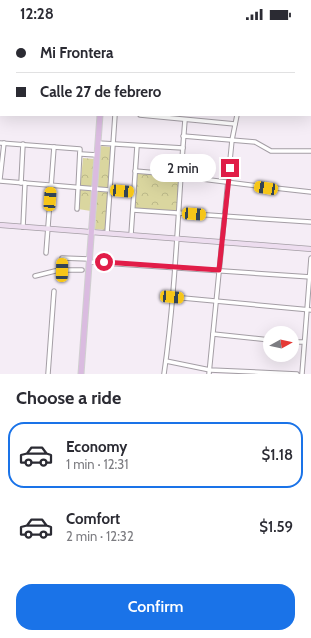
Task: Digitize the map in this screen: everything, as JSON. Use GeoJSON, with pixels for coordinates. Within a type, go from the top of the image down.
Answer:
{"type":"FeatureCollection","features":[{"type":"Feature","properties":{"kind":"main road"},"geometry":{"type":"LineString","coordinates":[[81,374],[100,116]]}},
{"type":"Feature","properties":{"kind":"main road"},"geometry":{"type":"LineString","coordinates":[[0,225],[311,249]]}},
{"type":"Feature","properties":{"kind":"street"},"geometry":{"type":"LineString","coordinates":[[107,233],[115,116]]}},
{"type":"Feature","properties":{"kind":"street"},"geometry":{"type":"LineString","coordinates":[[149,116],[235,124]]}},
{"type":"Feature","properties":{"kind":"street"},"geometry":{"type":"LineString","coordinates":[[209,372],[232,140],[237,116]]}},
{"type":"Feature","properties":{"kind":"street"},"geometry":{"type":"LineString","coordinates":[[164,374],[175,268],[185,120]]}},
{"type":"Feature","properties":{"kind":"street"},"geometry":{"type":"LineString","coordinates":[[183,136],[255,142],[271,151],[311,151]]}},
{"type":"Feature","properties":{"kind":"street"},"geometry":{"type":"LineString","coordinates":[[77,209],[79,187],[81,154],[80,149],[2,143],[0,180],[21,183],[25,183],[79,187],[95,188],[134,192]]}},
{"type":"Feature","properties":{"kind":"street"},"geometry":{"type":"LineString","coordinates":[[98,143],[183,148]]}},
{"type":"Feature","properties":{"kind":"street"},"geometry":{"type":"LineString","coordinates":[[21,183],[23,144]]}},
{"type":"Feature","properties":{"kind":"street"},"geometry":{"type":"LineString","coordinates":[[131,235],[137,146]]}},
{"type":"Feature","properties":{"kind":"street"},"geometry":{"type":"LineString","coordinates":[[46,253],[54,147]]}},
{"type":"Feature","properties":{"kind":"street"},"geometry":{"type":"LineString","coordinates":[[81,154],[97,155]]}},
{"type":"Feature","properties":{"kind":"street"},"geometry":{"type":"LineString","coordinates":[[135,171],[181,175],[266,188],[311,192]]}},
{"type":"Feature","properties":{"kind":"street"},"geometry":{"type":"LineString","coordinates":[[23,227],[25,183]]}},
{"type":"Feature","properties":{"kind":"street"},"geometry":{"type":"LineString","coordinates":[[133,210],[311,222]]}},
{"type":"Feature","properties":{"kind":"street"},"geometry":{"type":"LineString","coordinates":[[62,270],[62,258],[175,268],[310,277]]}},
{"type":"Feature","properties":{"kind":"street"},"geometry":{"type":"LineString","coordinates":[[302,374],[311,258]]}},
{"type":"Feature","properties":{"kind":"street"},"geometry":{"type":"LineString","coordinates":[[36,276],[62,270],[82,270]]}},
{"type":"Feature","properties":{"kind":"street"},"geometry":{"type":"LineString","coordinates":[[48,374],[54,291]]}},
{"type":"Feature","properties":{"kind":"street"},"geometry":{"type":"LineString","coordinates":[[172,297],[311,310]]}},
{"type":"Feature","properties":{"kind":"street"},"geometry":{"type":"LineString","coordinates":[[213,334],[263,339]]}},
{"type":"Feature","properties":{"kind":"street"},"geometry":{"type":"LineString","coordinates":[[299,342],[304,342]]}},
{"type":"Feature","properties":{"kind":"street"},"geometry":{"type":"LineString","coordinates":[[166,361],[209,372],[297,374]]}},
{"type":"Feature","properties":{"kind":"green space"},"geometry":{"type":"Polygon","coordinates":[[[100,146],[112,147],[106,230],[95,229],[100,146]]]}},
{"type":"Feature","properties":{"kind":"green space"},"geometry":{"type":"Polygon","coordinates":[[[83,158],[95,159],[91,211],[78,209],[83,158]]]}},
{"type":"Feature","properties":{"kind":"green space"},"geometry":{"type":"Polygon","coordinates":[[[135,171],[181,177],[178,213],[133,208],[135,171]]]}},
{"type":"Feature","properties":{"kind":"route"},"geometry":{"type":"LineString","coordinates":[[104,262],[219,270],[230,168]]}}]}
